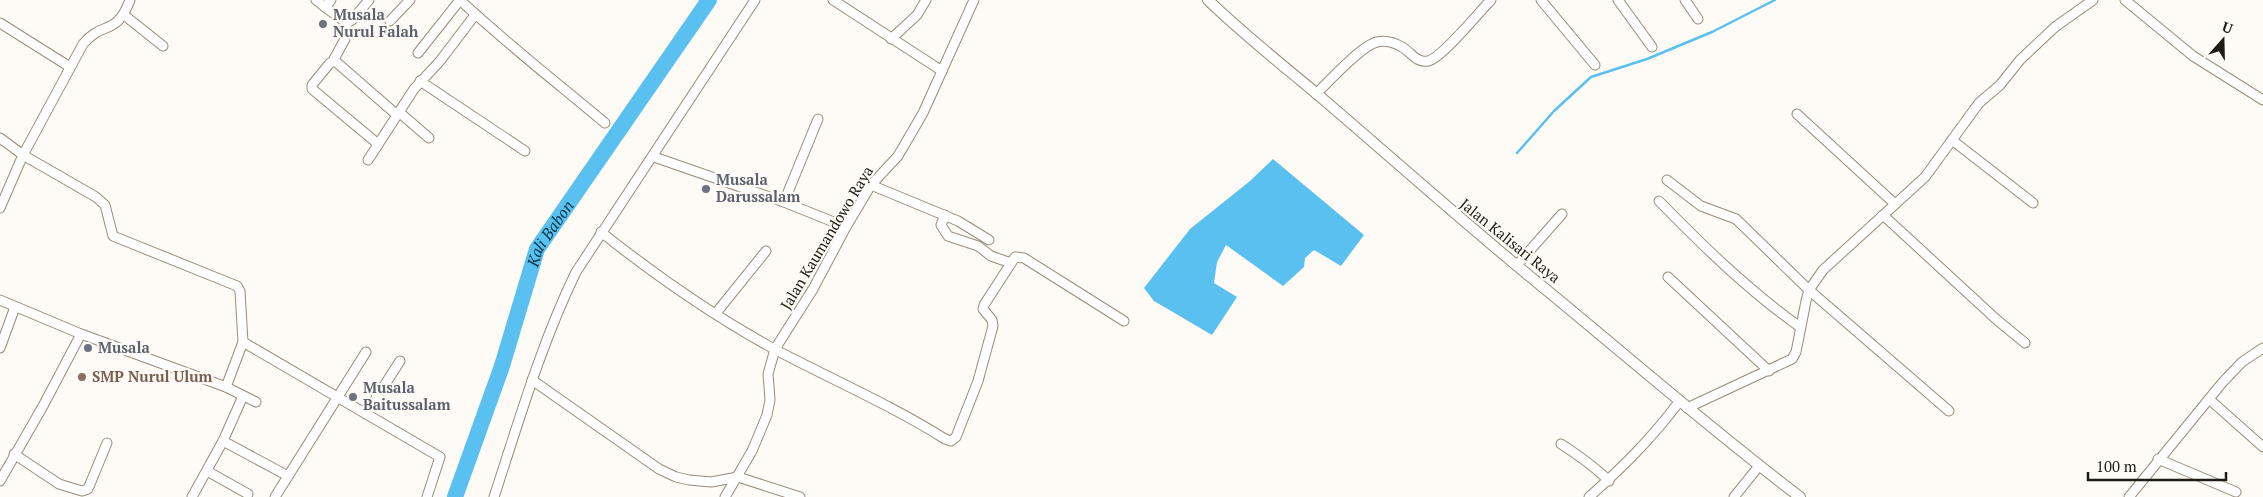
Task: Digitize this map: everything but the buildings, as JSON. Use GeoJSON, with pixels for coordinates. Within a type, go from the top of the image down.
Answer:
{"type":"FeatureCollection","features":[{"type":"Feature","properties":{"kind":"street"},"geometry":{"type":"LineString","coordinates":[[0,208],[23,155],[87,39],[95,33],[115,25],[124,15],[130,0]]}},
{"type":"Feature","properties":{"kind":"street"},"geometry":{"type":"LineString","coordinates":[[316,0],[328,4],[346,23],[345,39],[333,61],[310,87],[378,144]]}},
{"type":"Feature","properties":{"kind":"street"},"geometry":{"type":"LineString","coordinates":[[346,23],[352,20],[369,0]]}},
{"type":"Feature","properties":{"kind":"street"},"geometry":{"type":"LineString","coordinates":[[390,21],[410,0]]}},
{"type":"Feature","properties":{"kind":"street"},"geometry":{"type":"LineString","coordinates":[[418,53],[460,0],[471,4],[475,15],[605,123]]}},
{"type":"Feature","properties":{"kind":"street"},"geometry":{"type":"LineString","coordinates":[[494,497],[532,380],[560,306],[576,272],[756,0]]}},
{"type":"Feature","properties":{"kind":"street"},"geometry":{"type":"LineString","coordinates":[[833,0],[942,71]]}},
{"type":"Feature","properties":{"kind":"street"},"geometry":{"type":"LineString","coordinates":[[891,39],[917,15],[926,0]]}},
{"type":"Feature","properties":{"kind":"street","name":"Jalan Kaumandowo Raya"},"geometry":{"type":"LineString","coordinates":[[725,497],[752,451],[767,415],[770,400],[768,374],[775,349],[813,290],[871,185],[898,156],[923,113],[974,0]]}},
{"type":"Feature","properties":{"kind":"street","name":"Jalan Kalisari Raya"},"geometry":{"type":"LineString","coordinates":[[1208,0],[1250,39],[1458,218],[1679,402],[1800,497]]}},
{"type":"Feature","properties":{"kind":"street"},"geometry":{"type":"LineString","coordinates":[[1316,94],[1359,53],[1377,42],[1386,41],[1396,44],[1418,60],[1428,61],[1433,59],[1452,42],[1491,0]]}},
{"type":"Feature","properties":{"kind":"street"},"geometry":{"type":"LineString","coordinates":[[1541,0],[1594,65]]}},
{"type":"Feature","properties":{"kind":"street"},"geometry":{"type":"LineString","coordinates":[[1618,0],[1652,47]]}},
{"type":"Feature","properties":{"kind":"street"},"geometry":{"type":"LineString","coordinates":[[1685,0],[1698,19]]}},
{"type":"Feature","properties":{"kind":"street"},"geometry":{"type":"LineString","coordinates":[[1687,408],[1792,359],[1796,352],[1809,290],[1823,270],[1925,177],[1979,103],[2000,85],[2020,60],[2055,27],[2093,0]]}},
{"type":"Feature","properties":{"kind":"street"},"geometry":{"type":"LineString","coordinates":[[2125,0],[2193,56],[2263,100]]}},
{"type":"Feature","properties":{"kind":"street"},"geometry":{"type":"LineString","coordinates":[[124,15],[163,46]]}},
{"type":"Feature","properties":{"kind":"street"},"geometry":{"type":"LineString","coordinates":[[368,160],[420,81],[440,61],[475,15]]}},
{"type":"Feature","properties":{"kind":"street"},"geometry":{"type":"LineString","coordinates":[[0,23],[70,67]]}},
{"type":"Feature","properties":{"kind":"street"},"geometry":{"type":"LineString","coordinates":[[333,61],[338,63],[428,138]]}},
{"type":"Feature","properties":{"kind":"street"},"geometry":{"type":"LineString","coordinates":[[420,81],[525,151]]}},
{"type":"Feature","properties":{"kind":"street"},"geometry":{"type":"LineString","coordinates":[[1797,114],[1895,204]]}},
{"type":"Feature","properties":{"kind":"street"},"geometry":{"type":"LineString","coordinates":[[784,202],[818,119]]}},
{"type":"Feature","properties":{"kind":"street"},"geometry":{"type":"LineString","coordinates":[[0,138],[23,155],[101,201],[105,205],[113,236],[237,286],[240,291],[243,342],[226,387]]}},
{"type":"Feature","properties":{"kind":"street"},"geometry":{"type":"LineString","coordinates":[[1952,140],[2033,203]]}},
{"type":"Feature","properties":{"kind":"street"},"geometry":{"type":"LineString","coordinates":[[654,156],[784,202],[846,228]]}},
{"type":"Feature","properties":{"kind":"street"},"geometry":{"type":"LineString","coordinates":[[1666,180],[1701,206],[1736,219],[1809,290],[1950,411]]}},
{"type":"Feature","properties":{"kind":"street"},"geometry":{"type":"LineString","coordinates":[[871,185],[958,221],[989,240]]}},
{"type":"Feature","properties":{"kind":"street"},"geometry":{"type":"LineString","coordinates":[[1659,201],[1725,267],[1763,300],[1800,327]]}},
{"type":"Feature","properties":{"kind":"street"},"geometry":{"type":"LineString","coordinates":[[1516,265],[1562,214]]}},
{"type":"Feature","properties":{"kind":"street"},"geometry":{"type":"LineString","coordinates":[[945,215],[941,225],[948,236],[978,246],[991,256],[1011,263]]}},
{"type":"Feature","properties":{"kind":"street"},"geometry":{"type":"LineString","coordinates":[[1883,215],[1997,320],[2025,343]]}},
{"type":"Feature","properties":{"kind":"street"},"geometry":{"type":"LineString","coordinates":[[601,232],[638,261],[775,349],[914,419],[945,439],[951,440],[956,437],[978,381],[993,326],[992,320],[983,309],[984,305],[1011,263],[1017,257],[1024,258],[1124,321]]}},
{"type":"Feature","properties":{"kind":"street"},"geometry":{"type":"LineString","coordinates":[[716,312],[766,252]]}},
{"type":"Feature","properties":{"kind":"street"},"geometry":{"type":"LineString","coordinates":[[1668,277],[1769,371]]}},
{"type":"Feature","properties":{"kind":"street"},"geometry":{"type":"LineString","coordinates":[[0,300],[81,334],[226,387],[256,402]]}},
{"type":"Feature","properties":{"kind":"street"},"geometry":{"type":"LineString","coordinates":[[0,348],[14,307]]}},
{"type":"Feature","properties":{"kind":"street"},"geometry":{"type":"LineString","coordinates":[[0,481],[14,454],[44,406],[81,334]]}},
{"type":"Feature","properties":{"kind":"street"},"geometry":{"type":"LineString","coordinates":[[243,342],[440,457],[427,497]]}},
{"type":"Feature","properties":{"kind":"street"},"geometry":{"type":"LineString","coordinates":[[2130,496],[2233,370],[2263,348]]}},
{"type":"Feature","properties":{"kind":"street"},"geometry":{"type":"LineString","coordinates":[[275,497],[366,352]]}},
{"type":"Feature","properties":{"kind":"street"},"geometry":{"type":"LineString","coordinates":[[366,414],[400,361]]}},
{"type":"Feature","properties":{"kind":"street"},"geometry":{"type":"LineString","coordinates":[[532,380],[667,473],[689,480],[711,482],[738,477],[800,497]]}},
{"type":"Feature","properties":{"kind":"street"},"geometry":{"type":"LineString","coordinates":[[192,497],[223,440],[243,396]]}},
{"type":"Feature","properties":{"kind":"street"},"geometry":{"type":"LineString","coordinates":[[2210,399],[2233,422],[2263,447]]}},
{"type":"Feature","properties":{"kind":"street"},"geometry":{"type":"LineString","coordinates":[[1589,497],[1609,481],[1653,435],[1679,402]]}},
{"type":"Feature","properties":{"kind":"street"},"geometry":{"type":"LineString","coordinates":[[223,440],[288,476]]}},
{"type":"Feature","properties":{"kind":"street"},"geometry":{"type":"LineString","coordinates":[[14,454],[59,484],[82,491],[88,489],[107,443]]}},
{"type":"Feature","properties":{"kind":"street"},"geometry":{"type":"LineString","coordinates":[[1561,444],[1582,460],[1593,465],[1609,481]]}},
{"type":"Feature","properties":{"kind":"street"},"geometry":{"type":"LineString","coordinates":[[2158,460],[2236,492]]}},
{"type":"Feature","properties":{"kind":"street"},"geometry":{"type":"LineString","coordinates":[[1734,497],[1759,466]]}},
{"type":"Feature","properties":{"kind":"street"},"geometry":{"type":"LineString","coordinates":[[207,471],[248,494]]}},
{"type":"Feature","properties":{"kind":"water"},"geometry":{"type":"Polygon","coordinates":[[[1273,159],[1364,235],[1341,266],[1314,250],[1305,258],[1304,267],[1283,286],[1226,245],[1217,262],[1214,283],[1237,297],[1212,335],[1154,301],[1144,288],[1190,229],[1250,181],[1273,159]]]}},
{"type":"Feature","properties":{"kind":"waterway","name":"Kali Babon"},"geometry":{"type":"LineString","coordinates":[[455,497],[502,366],[537,249],[709,0]]}},
{"type":"Feature","properties":{"kind":"waterway"},"geometry":{"type":"LineString","coordinates":[[1517,153],[1554,111],[1591,77],[1647,59],[1712,32],[1775,0]]}},
{"type":"Feature","properties":{"kind":"place","name":"Musala Nurul Falah"},"geometry":{"type":"Point","coordinates":[323,24]}},
{"type":"Feature","properties":{"kind":"place","name":"Musala Darussalam"},"geometry":{"type":"Point","coordinates":[706,189]}},
{"type":"Feature","properties":{"kind":"place","name":"Musala"},"geometry":{"type":"Point","coordinates":[88,348]}},
{"type":"Feature","properties":{"kind":"place","name":"SMP Nurul Ulum"},"geometry":{"type":"Point","coordinates":[82,377]}},
{"type":"Feature","properties":{"kind":"place","name":"Musala Baitussalam"},"geometry":{"type":"Point","coordinates":[353,397]}}]}
